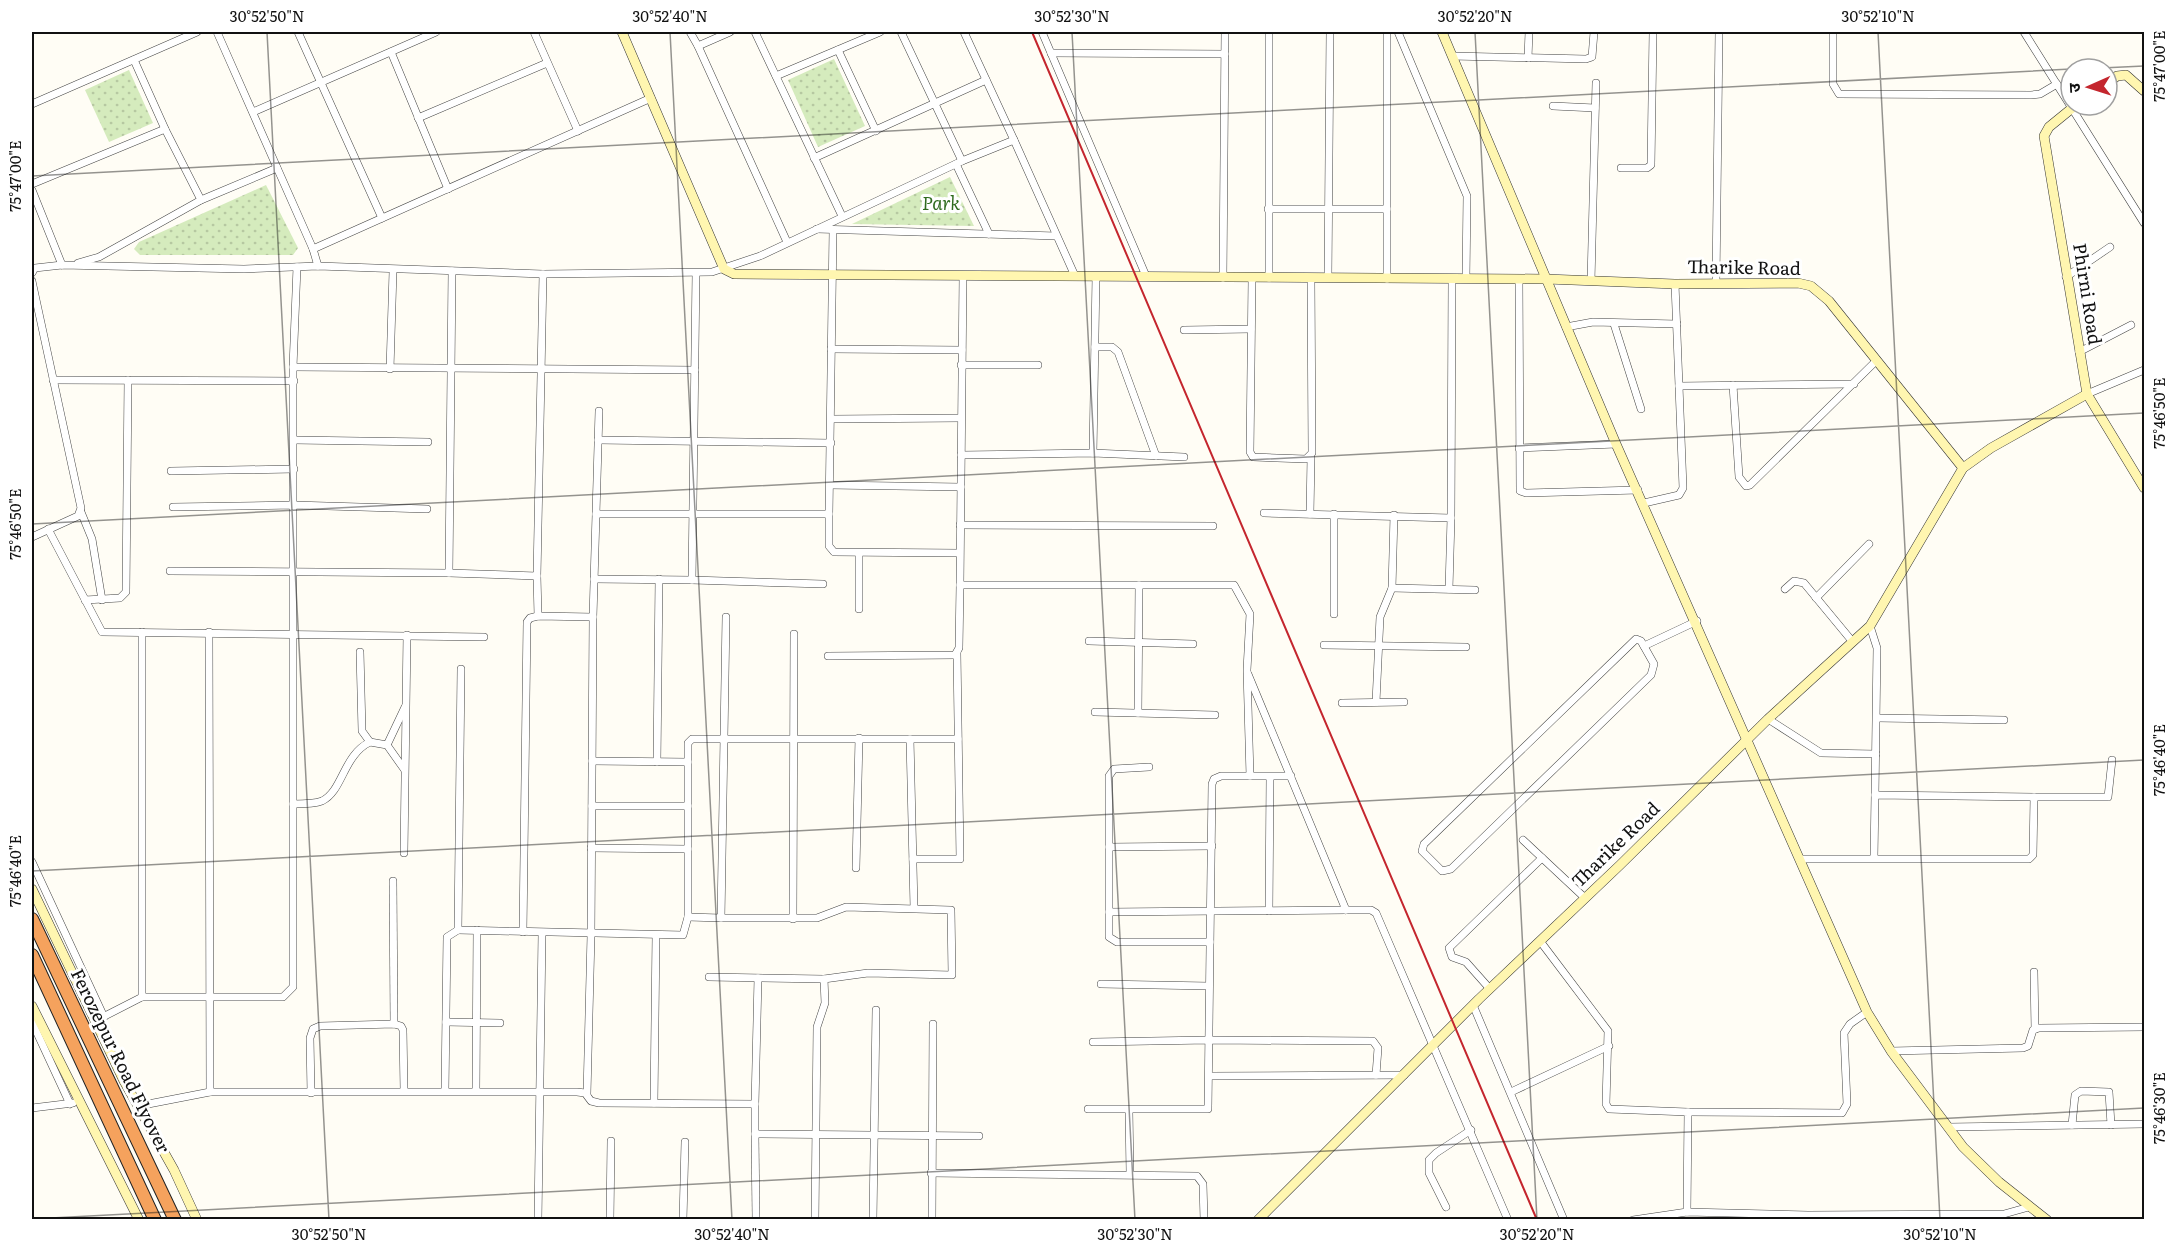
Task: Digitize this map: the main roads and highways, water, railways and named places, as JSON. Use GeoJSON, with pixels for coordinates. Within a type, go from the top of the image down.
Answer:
{"type":"FeatureCollection","features":[{"type":"Feature","properties":{"kind":"highway","name":"Ferozepur Road Flyover"},"geometry":{"type":"LineString","coordinates":[[32,919],[176,1220]]}},
{"type":"Feature","properties":{"kind":"highway","name":"Ferozepur Road Flyover"},"geometry":{"type":"LineString","coordinates":[[32,955],[155,1220]]}},
{"type":"Feature","properties":{"kind":"railway"},"geometry":{"type":"LineString","coordinates":[[1032,32],[1537,1220]]}},
{"type":"Feature","properties":{"kind":"park label","name":"Park"},"geometry":{"type":"Point","coordinates":[941,204]}}]}
